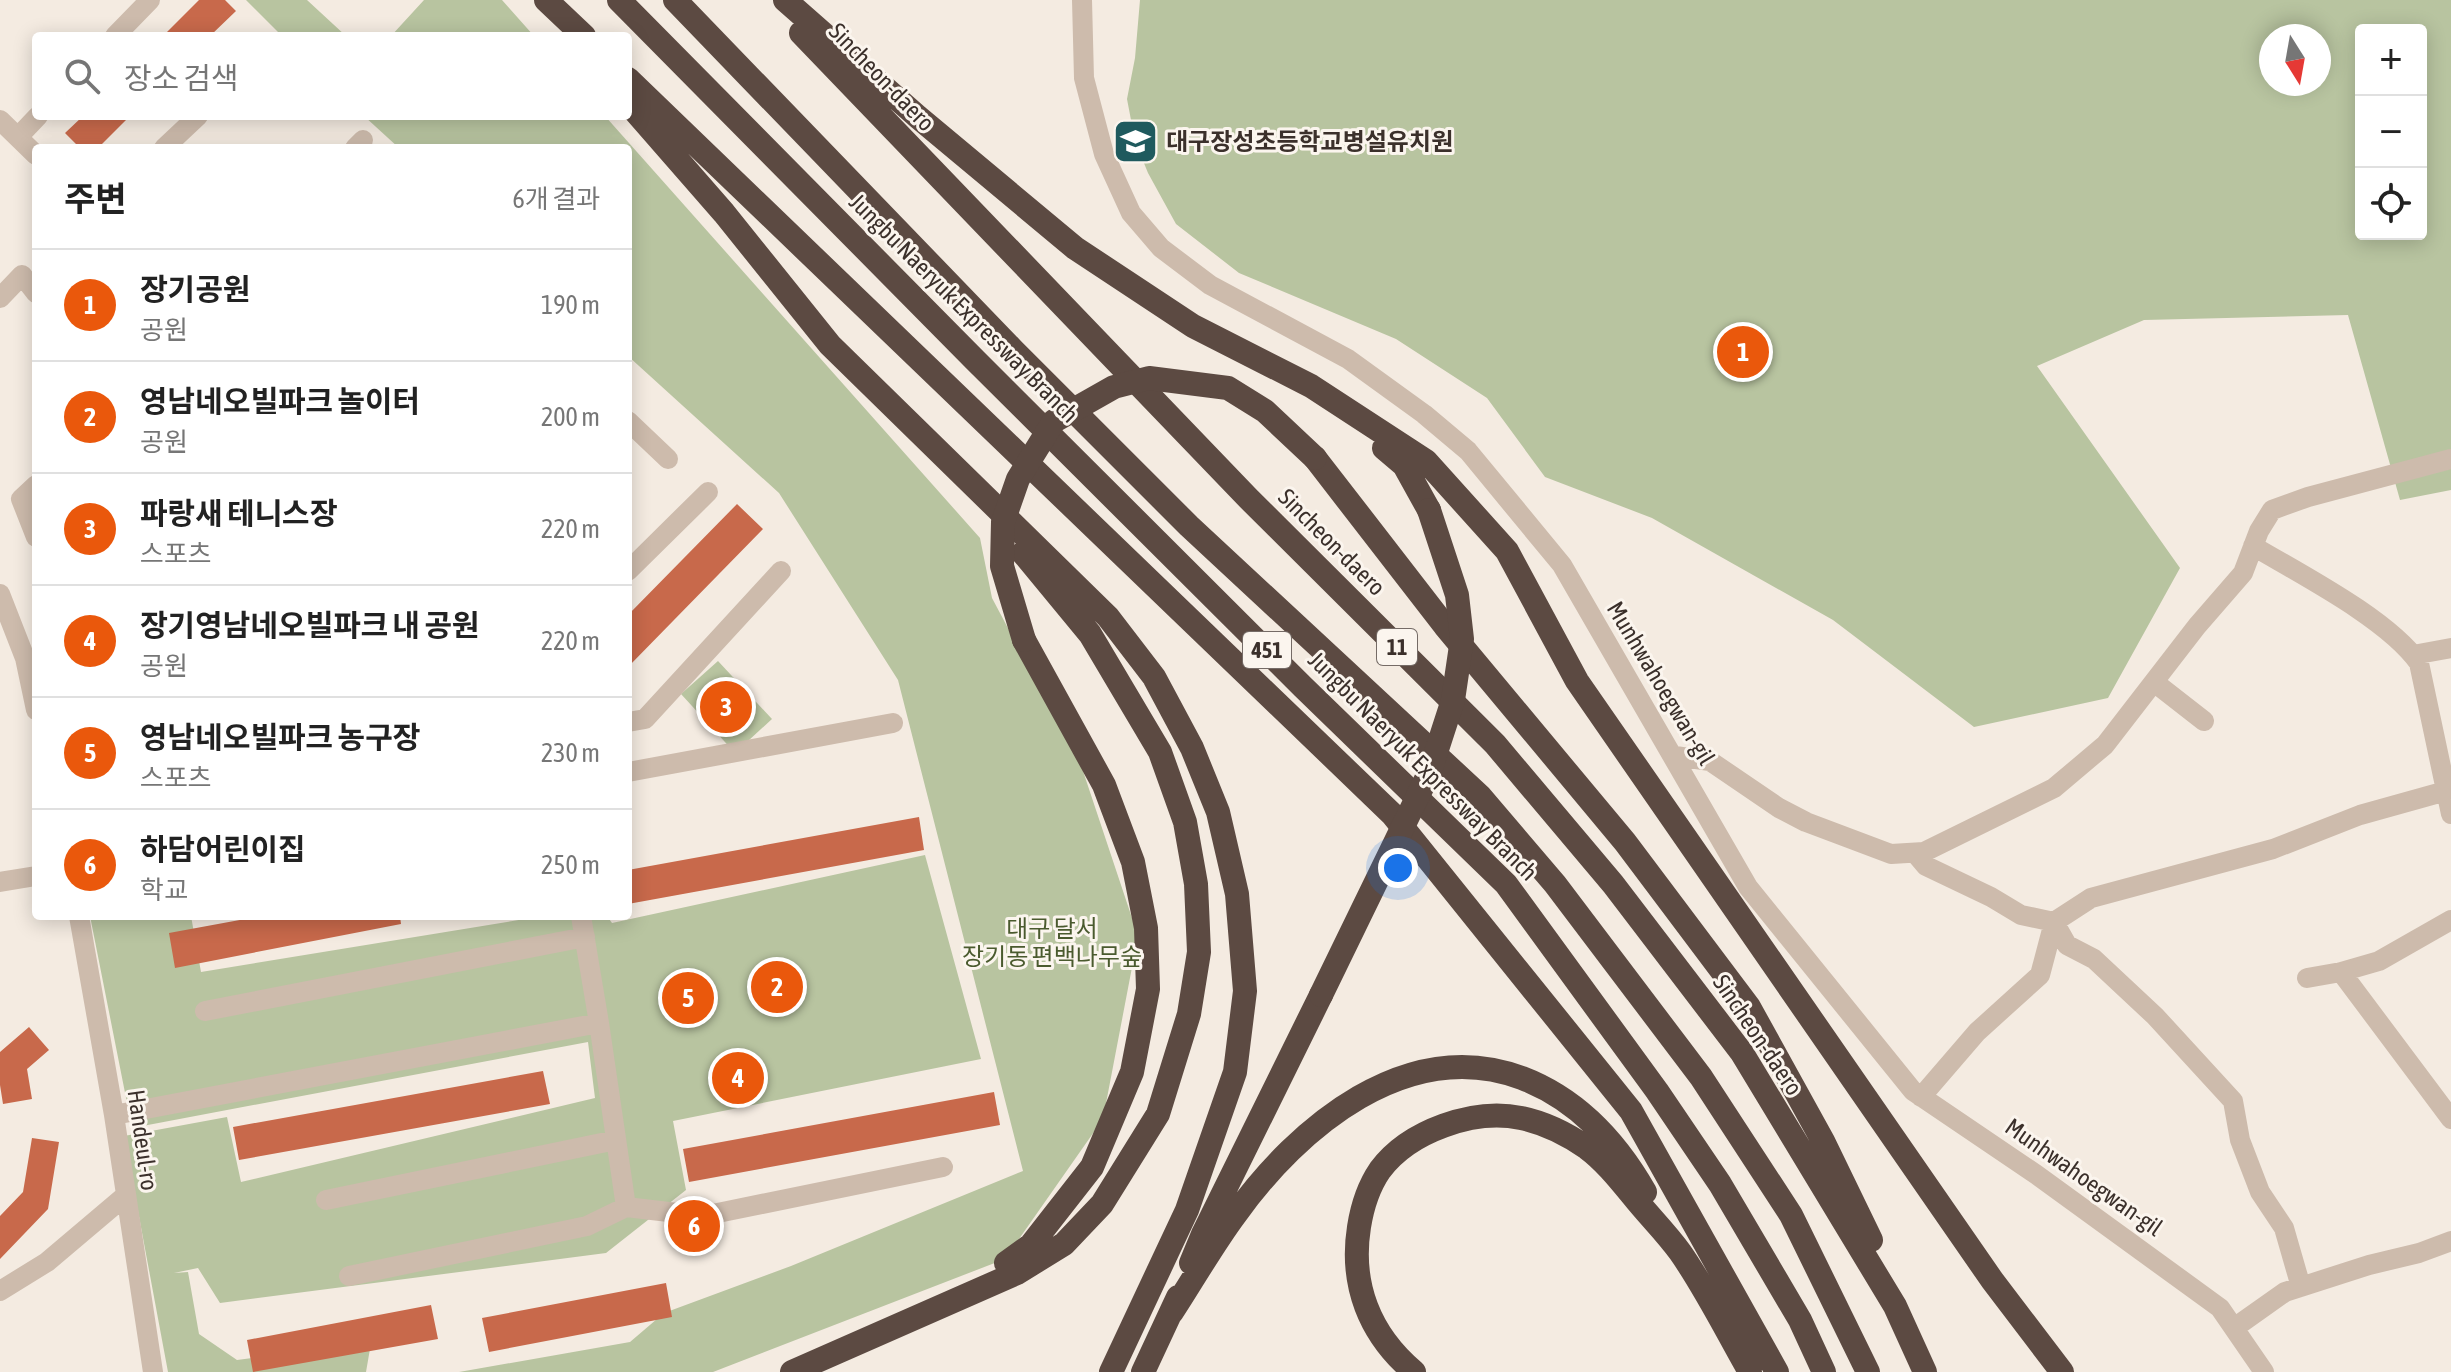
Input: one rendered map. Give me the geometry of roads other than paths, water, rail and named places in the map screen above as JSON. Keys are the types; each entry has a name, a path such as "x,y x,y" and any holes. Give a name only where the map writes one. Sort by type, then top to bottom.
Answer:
{"highway":[{"path":"537,0 565,32"},
{"path":"546,0 580,32"},
{"name":"Jungbu Naeryuk Expressway Branch","path":"619,0 1018,403 1506,884 1657,1091 1720,1184 1800,1320 1824,1372"},
{"name":"Jungbu Naeryuk Expressway Branch","path":"675,0 1013,350 1189,526 1480,796 1555,884 1701,1077 1791,1215 1868,1372"},
{"name":"Sincheon-daero","path":"769,0 1248,498 1495,744 1613,884 1742,1053 1895,1306 1925,1372"},
{"path":"785,0 918,117 1075,248 1193,326 1311,386 1426,461 1507,551 1577,681 1983,1267 2062,1372"},
{"path":"632,83 1392,814 1631,1111 1777,1372"},
{"path":"632,108 724,213 830,345 1108,617 1154,677 1192,748 1218,812 1237,894 1245,991 1235,1072 1187,1210 1111,1372"},
{"path":"956,1299 1031,1245 1092,1167 1132,1072 1148,989 1146,928 1133,862 1104,785 1024,640 1002,566 1003,522 1018,479 1054,421 1114,387 1149,378 1228,388 1265,411 1315,458 1445,626 1625,842 1749,1007 1830,1154 1869,1235 1895,1306"},
{"path":"1143,1372 1172,1312 1203,1234 1430,771 1453,700 1462,639 1457,595 1429,510 1404,465 1311,386"},
{"path":"792,1372 1017,1273 1064,1244 1102,1204 1158,1114 1189,1014 1199,952 1196,884 1185,822 1160,752 1090,634 937,449"},
{"path":"1172,1312 1235,1214 1277,1164 1340,1108 1376,1087 1410,1074 1479,1067 1540,1085 1570,1103 1613,1144 1640,1183 1750,1372"},
{"path":"1414,1372 1374,1326 1364,1304 1355,1254 1362,1212 1378,1172 1411,1142 1433,1130 1484,1117 1517,1117 1542,1123 1590,1151 1622,1183 1680,1252"}],"street":[{"path":"119,32 150,0"},
{"name":"Munhwahoegwan-gil","path":"1082,0 1084,78 1104,154 1131,213 1161,248 1210,285 1348,359 1424,414 1468,451 1562,565 1748,887 1913,1091 2148,1254 2220,1308 2264,1372"},
{"path":"0,120 32,151"},
{"path":"18,137 34,120"},
{"path":"168,144 194,120"},
{"path":"0,298 22,275 32,288"},
{"path":"632,425 668,459"},
{"path":"1675,756 1710,761 1779,808 1806,822 1891,854 1924,852 2054,788 2105,745 2243,573 2272,510 2308,497 2451,459"},
{"path":"32,489 21,499 32,527"},
{"path":"632,567 708,492"},
{"path":"2253,546 2352,606 2408,647 2419,663 2451,814"},
{"path":"632,721 645,719 781,571"},
{"path":"0,594 25,658 32,691"},
{"path":"2413,655 2451,648"},
{"path":"2154,682 2204,721"},
{"path":"632,771 893,723"},
{"path":"1921,1097 1977,1032 2040,975 2054,922 2091,898 2273,849 2360,815 2446,791"},
{"path":"1915,853 1926,866 2021,915 2054,922 2067,945 2094,959 2145,1006 2233,1101 2240,1140 2260,1192 2284,1228 2301,1287"},
{"path":"0,882 32,877"},
{"name":"Handeul-ro","path":"80,920 114,1115 153,1372"},
{"path":"582,920 626,1207"},
{"path":"2307,978 2379,961 2451,920"},
{"path":"205,1011 585,937"},
{"path":"2341,972 2451,1119"},
{"path":"114,1115 599,1023"},
{"path":"326,1200 616,1140"},
{"path":"349,1276 587,1226 626,1207 703,1216 943,1167"},
{"path":"0,1291 47,1262 125,1196"},
{"path":"2234,1328 2285,1292 2451,1241"}],"place":[{"name":"대구장성초등학교병설유치원","path":"1135,141"},
{"name":"장기공원","path":"1743,352"},
{"name":"파랑새 테니스장","path":"726,707"},
{"name":"영남네오빌파크 놀이터","path":"777,987"},
{"name":"영남네오빌파크 농구장","path":"688,998"},
{"name":"장기영남네오빌파크 내 공원","path":"738,1078"},
{"name":"하담어린이집","path":"694,1226"}],"park label":[{"name":"대구 달서 장기동 편백나무숲","path":"1052,942"}]}
